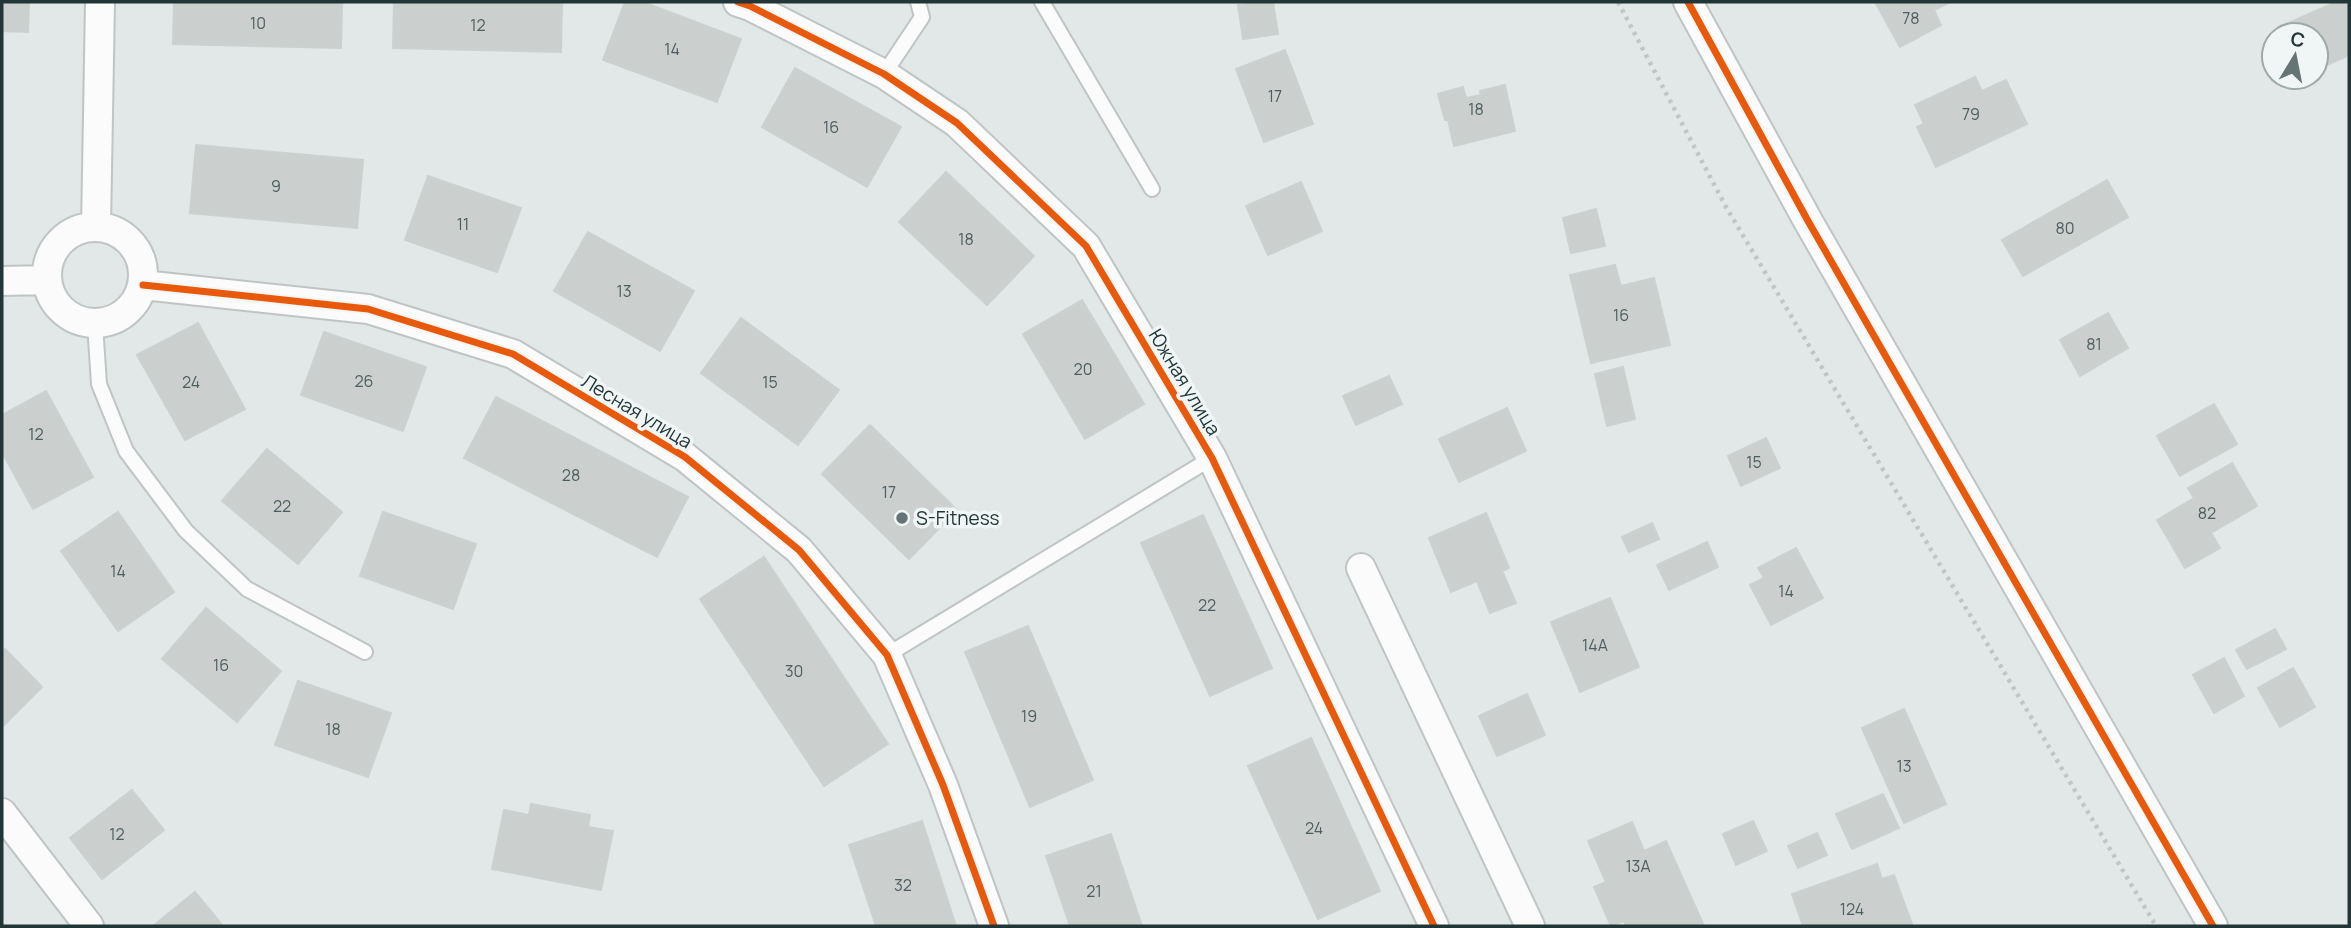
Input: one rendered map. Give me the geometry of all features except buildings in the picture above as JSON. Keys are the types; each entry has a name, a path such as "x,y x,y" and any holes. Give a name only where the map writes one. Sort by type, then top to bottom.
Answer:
{"street":[{"path":"96,227 100,2"},
{"name":"Южная улица","path":"738,2 884,74 957,123 1086,246 1212,458 1434,926"},
{"path":"1688,2 1808,221 2213,926"},
{"path":"96,227 123,235 136,249 143,267 143,285 136,303 129,310 114,320 95,324 76,320 61,309 51,294 47,280 51,257 61,241 77,231 96,227"},
{"path":"2,281 47,280"},
{"name":"Лесная улица","path":"143,285 368,309 513,354 685,457 799,551 887,655 943,785 994,926"},
{"path":"1361,568 1531,926"},
{"path":"2,813 89,926"}],"lane":[{"path":"884,74 922,17 918,2"},
{"path":"1042,2 1152,190"},
{"path":"95,324 99,384 126,451 186,531 247,589 365,652"},
{"path":"887,655 1212,458"}],"path":[{"path":"1618,2 1726,207 2156,926"}],"cycle path":[{"path":"738,2 884,74 957,123 1086,246 1212,458 1434,926"},
{"path":"1688,2 1808,221 2213,926"},
{"path":"143,285 368,309 513,354 685,457 799,550 887,655 943,785 994,926"}],"place":[{"name":"S-Fitness","path":"902,518"}]}
